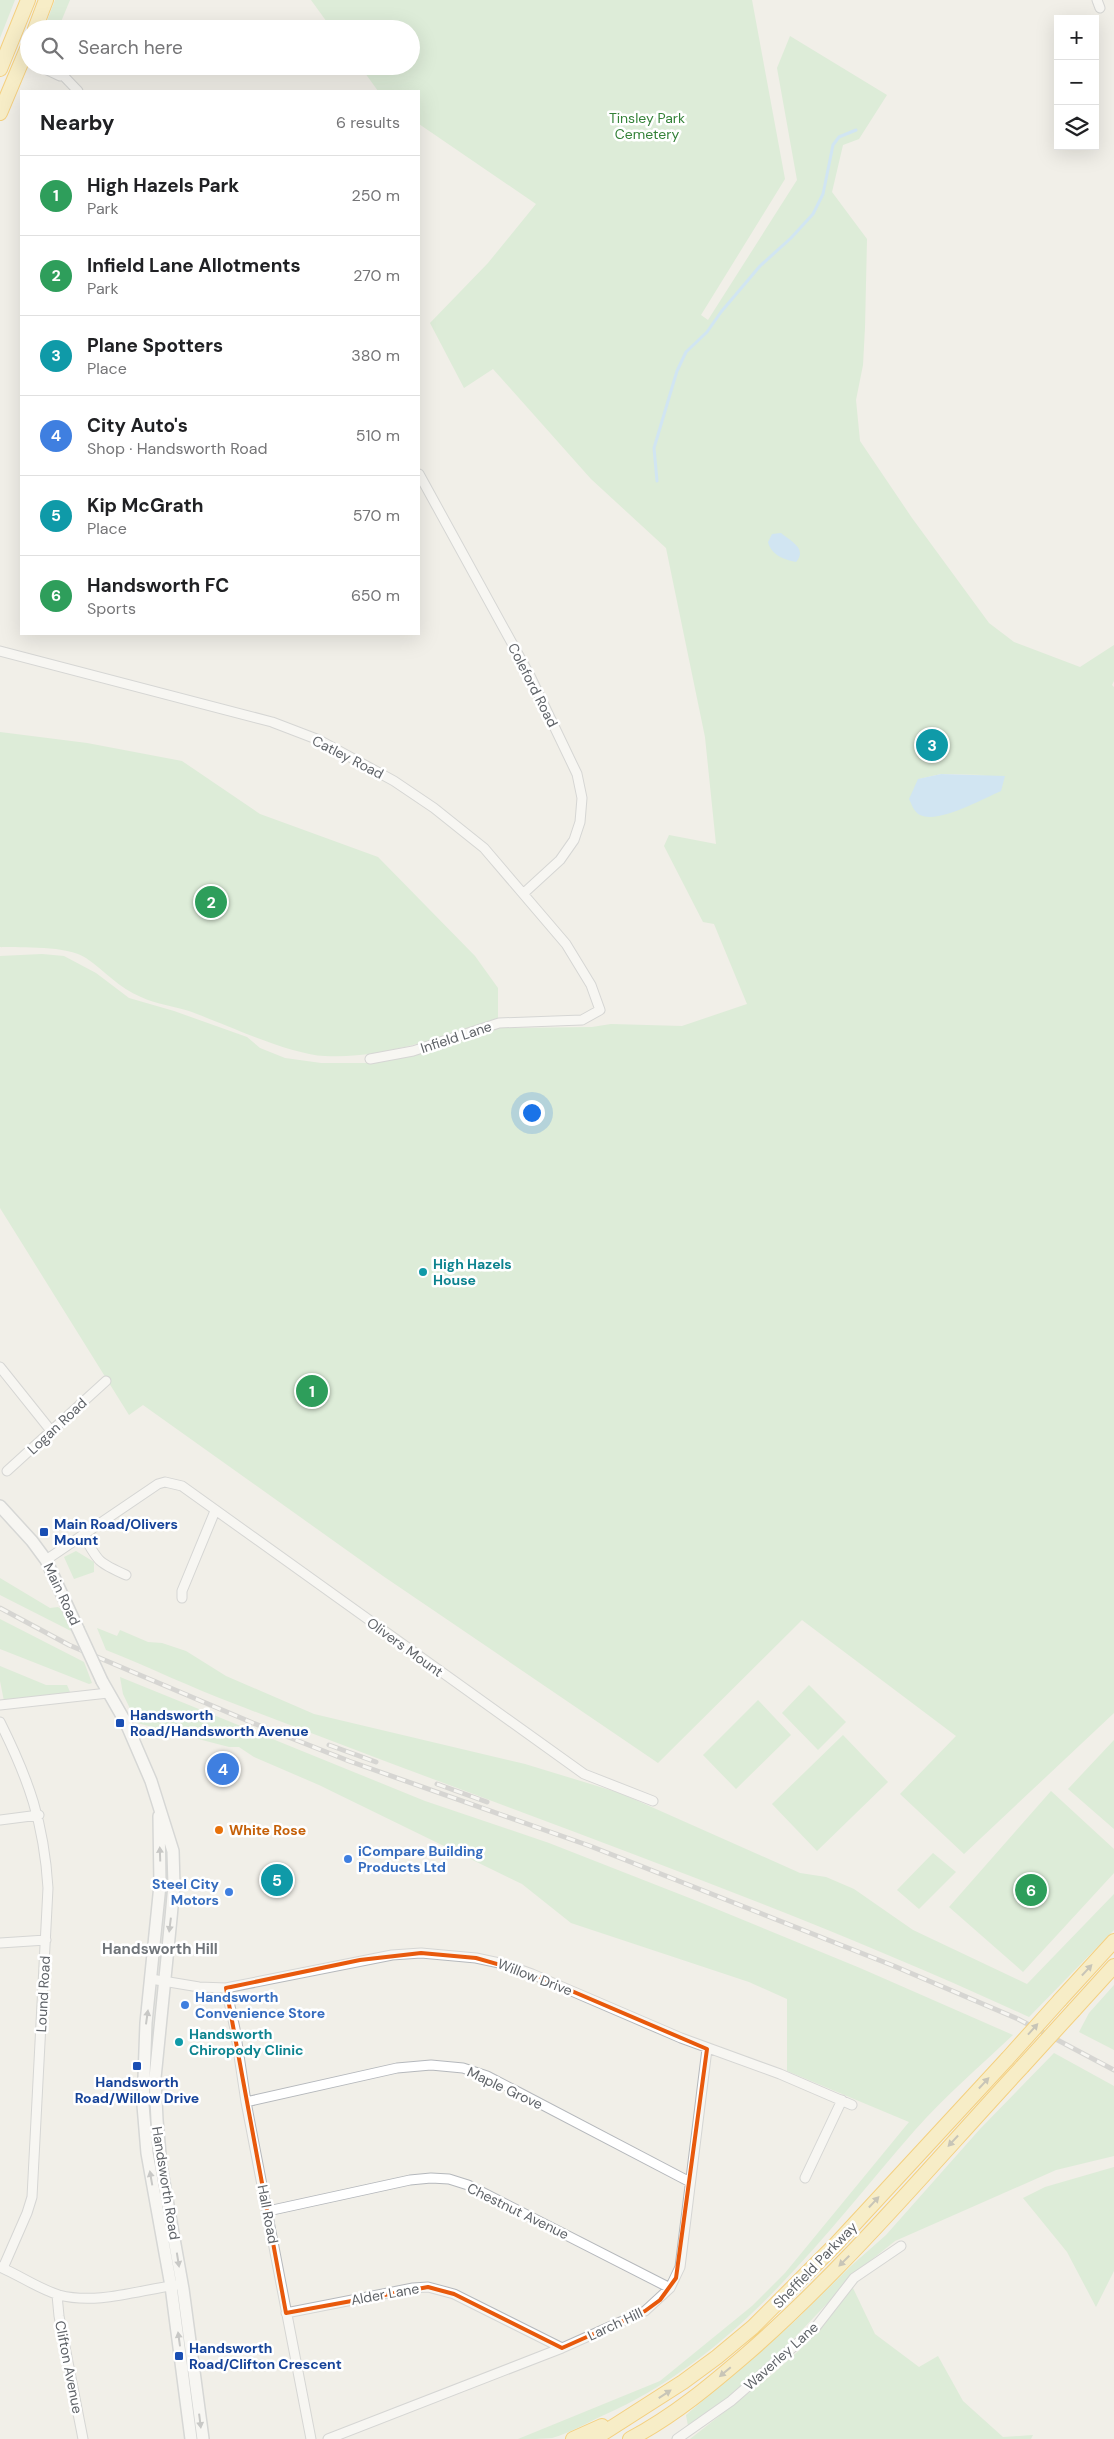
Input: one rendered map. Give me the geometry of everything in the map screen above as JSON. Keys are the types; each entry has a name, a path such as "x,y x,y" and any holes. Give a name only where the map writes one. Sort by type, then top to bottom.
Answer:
{"highway":[{"path":"0,69 28,0"},
{"path":"38,20 46,0"},
{"path":"10,45 20,49"},
{"path":"0,113 20,67"},
{"name":"Sheffield Parkway","path":"594,2439 718,2357 767,2314 836,2244 1114,1941"},
{"name":"Sheffield Parkway","path":"630,2439 658,2425 707,2387 788,2318 860,2246 1114,1966"},
{"path":"573,2439 646,2406"},
{"path":"640,2439 658,2425"}],"main road":[{"name":"Main Road","path":"0,1506 32,1541 46,1560 108,1693"},
{"name":"Handsworth Road","path":"108,1693 135,1742 151,1781 170,1838 173,1862 174,1884 166,1981 157,2041 155,2078 156,2120 176,2285 191,2439"},
{"name":"Handsworth Road","path":"159,1809 160,1885 143,2060 143,2105 147,2153 176,2285 203,2439"}],"street":[{"path":"58,75 77,90"},
{"name":"Coleford Road","path":"420,476 530,676 577,774 582,798 580,822 574,840 560,860 524,893"},
{"name":"Catley Road","path":"0,651 272,722 319,740 394,781 434,808 484,848 566,944 591,985 600,1010"},
{"name":"Infield Lane","path":"370,1059 413,1051 499,1023 582,1020 600,1010"},
{"path":"0,1367 52,1432"},
{"name":"Logan Road","path":"7,1471 106,1381"},
{"name":"Olivers Mount","path":"84,1536 158,1484 165,1482 182,1486 576,1768 593,1779 653,1801"},
{"path":"182,1598 182,1591 215,1511"},
{"path":"46,1560 84,1536 102,1564 126,1575"},
{"path":"0,1705 108,1693"},
{"name":"Lound Road","path":"0,1722 23,1768 39,1815 46,1849 48,1888 32,2197 28,2213 2,2267"},
{"path":"0,1820 39,1815"},
{"path":"0,1943 46,1940"},
{"name":"Willow Drive","path":"151,1978 199,1987 226,1988 392,1955 421,1953 476,1958 504,1964 532,1974 707,2049 758,2065 852,2105"},
{"name":"Hall Road","path":"226,1988 236,2030 246,2102 311,2439"},
{"name":"Larch Hill","path":"328,2439 562,2348 645,2311 670,2288 680,2267 707,2049"},
{"name":"Maple Grove","path":"246,2102 397,2068 431,2065 463,2068 494,2080 690,2182"},
{"path":"804,2178 842,2100"},
{"name":"Chestnut Avenue","path":"268,2211 410,2180 449,2179 487,2194 670,2288"},
{"name":"Waverley Lane","path":"677,2439 731,2401 815,2328 854,2278 901,2246"},
{"path":"2,2267 57,2295 99,2298 176,2285"},
{"name":"Alder Lane","path":"286,2313 413,2288 428,2287 454,2294 562,2348"},
{"name":"Clifton Avenue","path":"57,2295 59,2316 83,2439"}],"highlighted area":[{"path":"421,1953 476,1958 532,1974 707,2049 676,2278 660,2300 645,2311 562,2348 454,2294 428,2287 286,2313 226,1988 360,1960"}],"green space":[{"path":"0,0 15,0 0,38"},
{"path":"55,0 70,0 62,20 47,20"},
{"name":"Tinsley Park Cemetery","path":"311,0 752,0 785,179 701,315 708,320 797,180 777,68 790,36 887,95 859,139 843,145 832,192 867,239 863,365 856,400 860,441 912,518 989,623 1014,642 1080,667 1114,645 1114,681 1112,685 1114,687 1114,1713 964,1854 900,1794 956,1736 802,1620 658,1763 383,1576 143,1405 129,1415 0,1208 0,956 42,954 64,956 96,973 129,998 174,1011 247,1037 260,1048 285,1058 321,1063 375,1063 410,1056 466,1035 500,1028 592,1027 611,1024 682,1026 747,1004 714,924 703,922 664,846 669,835 716,844 705,737 666,548 591,479 493,369 464,388 430,323 488,263 536,204 420,125 420,90 377,90 366,75 420,75 420,20 325,20","holes":["941,774 986,775 919,779"]},
{"path":"0,732 87,743 182,761 260,814 378,857 475,956 498,988 498,1018 434,1039 391,1050 347,1056 310,1054 257,1038 189,1011 141,997 126,989 78,954 56,949 0,947"},
{"path":"76,1551 94,1562 94,1572 74,1579 64,1557"},
{"path":"0,1578 50,1608 58,1607 61,1609 71,1631 0,1595"},
{"path":"0,1619 84,1662 92,1683 89,1684 0,1649"},
{"path":"97,1628 117,1636 120,1630 148,1642 162,1643 186,1651 226,1676 314,1714 525,1764 620,1793 800,1873 826,1877 854,1889 913,1930 1027,1984 1114,1894 1114,1930 1029,2017 833,1932 203,1691 106,1650"},
{"path":"0,1666 46,1685 67,1685 72,1697 4,1701 0,1681"},
{"path":"120,1677 425,1801 549,1843 697,1901 860,1968 1013,2035 926,2117 811,2252 775,2290 737,2327 696,2361 652,2390 571,2431 552,2438 518,2439 660,2381 752,2306 785,2273 909,2122 787,2071 787,1999 749,1982 571,1923 522,1884 319,1785 254,1757 239,1747 229,1747 137,1723 123,1694"},
{"path":"809,1685 846,1722 818,1750 782,1713"},
{"path":"758,1700 791,1735 736,1789 703,1755"},
{"path":"843,1735 888,1782 817,1851 772,1804"},
{"path":"1114,1740 1114,1829 1068,1789"},
{"path":"1051,1791 1114,1849 1114,1873 1023,1972 949,1907"},
{"path":"933,1853 956,1872 919,1909 897,1890"},
{"path":"1114,1985 1114,2050 1079,2032 1089,2013"},
{"path":"1054,2053 1114,2086 1114,2156 1056,2170 895,2241 860,2269 778,2355 731,2395 688,2426 686,2415 795,2321 852,2265 886,2235 980,2129"},
{"path":"1114,2167 1114,2271 1096,2307 1067,2252 1023,2198 1045,2187"},
{"path":"852,2286 875,2334 919,2367 938,2356 963,2401 1003,2437 1033,2435 1031,2439 690,2439 774,2373 806,2344"}],"water":[{"path":"781,533 799,549 800,553 796,562 775,554 770,547 768,542 772,534"},
{"path":"941,774 1005,776 1001,791 972,804 938,816 928,817 918,814 909,799 918,779"}],"waterway":[{"path":"657,481 654,448 677,371 686,352 707,332 721,312 760,266 791,238 813,214 823,194 833,145 839,137 856,130"}],"railway":[{"path":"0,1608 69,1645 253,1723 349,1761 590,1846 894,1966 1018,2019 1114,2070"},
{"path":"329,1745 376,1762"},
{"path":"437,1784 487,1802"}],"place":[{"name":"Plane Spotters","path":"932,745"},
{"name":"Infield Lane Allotments","path":"211,902"},
{"name":"High Hazels House","path":"423,1272"},
{"name":"High Hazels Park","path":"312,1391"},
{"name":"Main Road/Olivers Mount","path":"44,1532"},
{"name":"Handsworth Road/Handsworth Avenue","path":"120,1723"},
{"name":"City Auto's","path":"223,1769"},
{"name":"White Rose","path":"219,1830"},
{"name":"iCompare Building Products Ltd","path":"348,1859"},
{"name":"Kip McGrath","path":"277,1880"},
{"name":"Handsworth FC","path":"1031,1890"},
{"name":"Steel City Motors","path":"229,1892"},
{"name":"Handsworth Convenience Store","path":"185,2005"},
{"name":"Handsworth Chiropody Clinic","path":"179,2042"},
{"name":"Handsworth Road/Willow Drive","path":"137,2066"},
{"name":"Handsworth Road/Clifton Crescent","path":"179,2356"}],"district":[{"name":"Handsworth Hill","path":"160,1949"}]}
